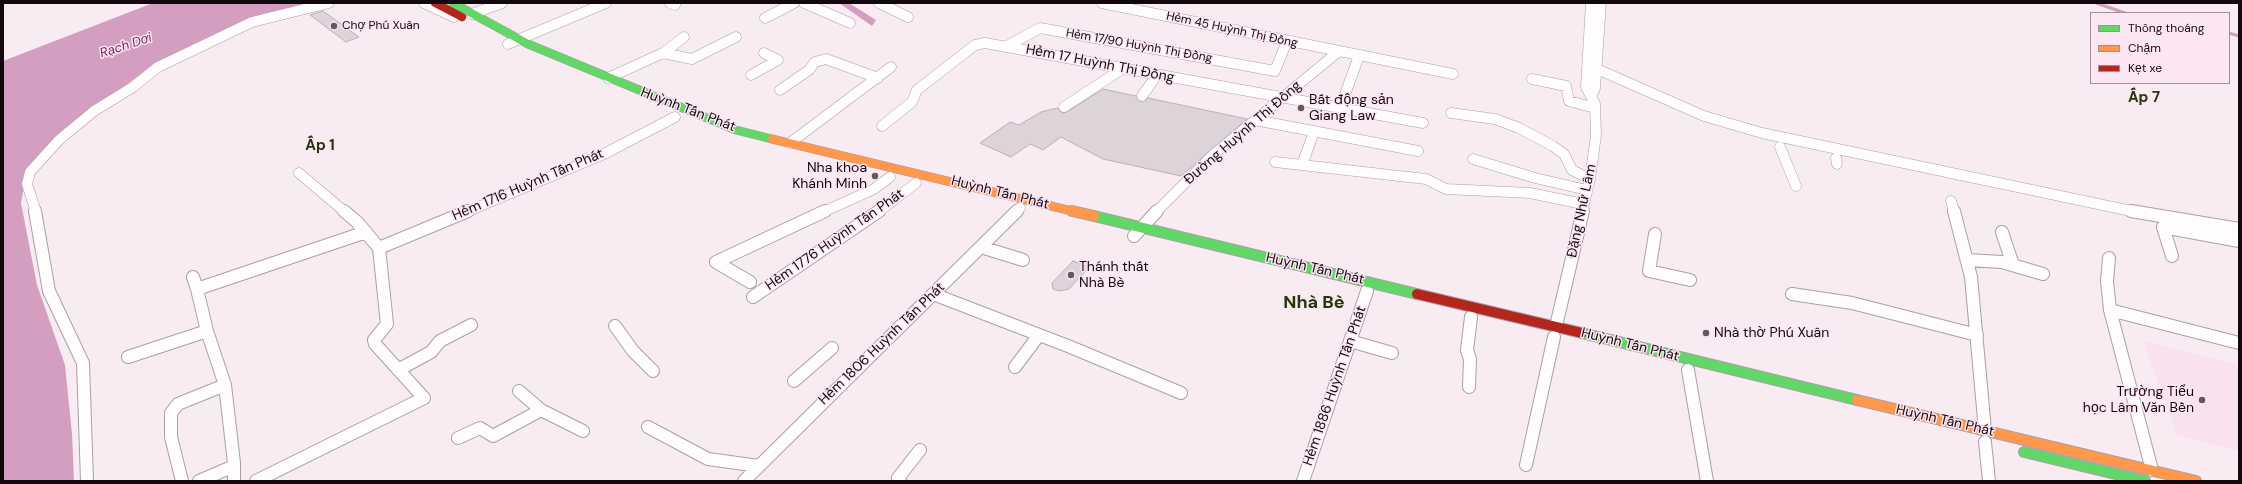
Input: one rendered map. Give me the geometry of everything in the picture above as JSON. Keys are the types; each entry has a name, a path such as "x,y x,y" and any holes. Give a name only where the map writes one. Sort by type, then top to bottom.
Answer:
{"main road":[{"path":"435,3 508,44 572,73"},
{"name":"Huỳnh Tấn Phát","path":"453,3 519,40 736,130 1137,231 1985,439 2152,470 2196,481"},
{"name":"Huỳnh Tấn Phát","path":"662,111 679,118"},
{"path":"679,118 688,111"},
{"name":"Huỳnh Tấn Phát","path":"730,138 1020,208 1137,231 1233,260"},
{"name":"Huỳnh Tấn Phát","path":"1248,263 1441,310"},
{"path":"2016,450 2129,479 2145,481"}],"street":[{"path":"87,481 83,363 80,353 65,327 49,291 36,214 27,184 30,172 40,159 59,140 94,111 134,87 158,67 252,22 329,3"},
{"path":"424,3 456,18 462,17"},
{"path":"472,14 502,3"},
{"path":"508,44 606,3"},
{"path":"775,3 790,5"},
{"path":"804,3 850,24"},
{"path":"879,3 908,17"},
{"name":"Hẻm 45 Huỳnh Thị Đồng","path":"1102,3 1338,52 1453,74"},
{"name":"Đặng Nhữ Lâm","path":"1526,465 1554,334 1590,179 1596,135 1595,108 1592,95 1586,87 1591,3"},
{"name":"Đặng Nhữ Lâm","path":"1592,95 1595,88 1597,69 1601,3"},
{"path":"765,18 790,5"},
{"name":"Hẻm 17/90 Huỳnh Thị Đồng","path":"1007,46 1040,28 1275,71 1287,41"},
{"path":"608,78 663,53 684,37"},
{"path":"663,53 692,59 736,37"},
{"name":"Hẻm 17 Huỳnh Thị Đồng","path":"882,126 912,102 917,90 975,45 985,43 1423,123"},
{"name":"Đường Huỳnh Thị Đồng","path":"1137,231 1198,169 1338,52"},
{"path":"751,75 778,60 764,53"},
{"path":"1340,108 1359,56"},
{"path":"780,90 809,70 815,62 826,59 878,78"},
{"path":"790,143 891,67"},
{"path":"1064,107 1122,69"},
{"path":"1597,69 1704,116 1762,134 2137,212 2239,230"},
{"path":"1142,96 1157,75"},
{"path":"1532,79 1565,85 1569,101 1595,108"},
{"path":"1451,114 1495,118 1535,136 1564,154 1572,170 1590,179"},
{"name":"Hẻm 1716 Huỳnh Tấn Phát","path":"379,248 602,155 679,118"},
{"path":"1255,120 1418,151"},
{"path":"1302,165 1314,132"},
{"path":"1781,150 1796,186"},
{"path":"1473,160 1535,178 1587,190"},
{"path":"1274,162 1426,179 1446,188 1530,193 1584,204"},
{"path":"256,481 424,398 375,344 374,340 387,324 379,248 366,232 299,173"},
{"path":"750,282 716,262 779,231 874,189 890,177"},
{"name":"Hẻm 1776 Huỳnh Tấn Phát","path":"753,297 863,223 916,183"},
{"path":"1951,201 1971,277 1989,481"},
{"name":"Hẻm 1806 Huỳnh Tấn Phát","path":"744,481 1020,208"},
{"path":"2172,256 2163,227 2239,241"},
{"path":"197,289 366,232"},
{"path":"2002,232 2013,265"},
{"path":"1655,234 1649,271 1690,280"},
{"path":"981,247 1023,260"},
{"path":"2109,258 2107,281 2110,310 2152,470"},
{"path":"1967,260 2013,265 2043,274"},
{"path":"193,277 207,331 225,385 234,466 234,481"},
{"name":"Hẻm 1886 Huỳnh Tấn Phát","path":"1303,481 1367,291"},
{"path":"933,294 1040,335 1181,393"},
{"path":"1792,294 1852,303 1977,335"},
{"path":"2110,310 2239,343"},
{"path":"1469,387 1470,359 1467,350 1471,317"},
{"path":"398,370 431,352 447,337 471,326"},
{"path":"615,326 633,351 654,371"},
{"path":"128,357 207,331"},
{"path":"1015,367 1040,335"},
{"path":"1350,341 1392,353"},
{"path":"794,381 832,348"},
{"path":"1688,370 1707,481"},
{"path":"182,481 171,437 171,412 178,404 225,385"},
{"path":"519,391 541,410 583,431"},
{"path":"458,438 480,428 493,436 541,410"},
{"path":"648,428 708,459 720,462 759,466"},
{"path":"900,481 898,478 899,476 920,450"},
{"path":"199,481 234,466"}],"shaded area":[{"name":"Trường Tiểu học Lâm Văn Bền","path":"2143,341 2239,365 2239,451 2177,435"}],"water":[{"name":"Rạch Dơi","path":"153,3 318,3 293,9 178,54 137,77 65,128 46,148 26,175 21,203 37,285 65,365 72,434 74,481 3,481 3,61"},
{"path":"839,3 849,3 876,20 872,26"}],"building":[{"name":"Chợ Phú Xuân","path":"323,11 359,37 346,42 310,15"},
{"path":"1103,89 1136,96 1141,102 1148,98 1247,119 1181,176 1103,159 1061,137 1043,150 1030,144 1011,157 980,143 1010,122 1019,125 1041,112 1058,108 1062,113 1067,112"},
{"name":"Thánh thất Nhà Bè","path":"1073,261 1089,267 1069,289 1059,291 1053,289 1052,283"}],"waterway":[{"path":"2096,3 2122,12"},
{"path":"2230,33 2239,36"}],"traffic: fast":[{"path":"453,3 528,44 736,130 772,139"},
{"path":"1094,216 1417,294"},
{"path":"1582,333 1857,400"},
{"path":"2024,452 2145,481"}],"traffic: slow":[{"path":"772,139 1094,216"},
{"path":"1857,400 2196,481"}],"traffic: jam":[{"path":"435,3 462,17"},
{"path":"1417,294 1582,333"}],"place":[{"name":"Chợ Phú Xuân","path":"334,26"},
{"name":"Bất động sản Giang Law","path":"1301,108"},
{"name":"Nha khoa Khánh Minh","path":"875,176"},
{"name":"Thánh thất Nhà Bè","path":"1071,275"},
{"name":"Nhà thờ Phú Xuân","path":"1706,333"},
{"name":"Trường Tiểu học Lâm Văn Bền","path":"2202,400"}],"district":[{"name":"Ấp 7","path":"2144,98"},
{"name":"Ấp 1","path":"320,146"},
{"name":"Nhà Bè","path":"1314,303"}]}
